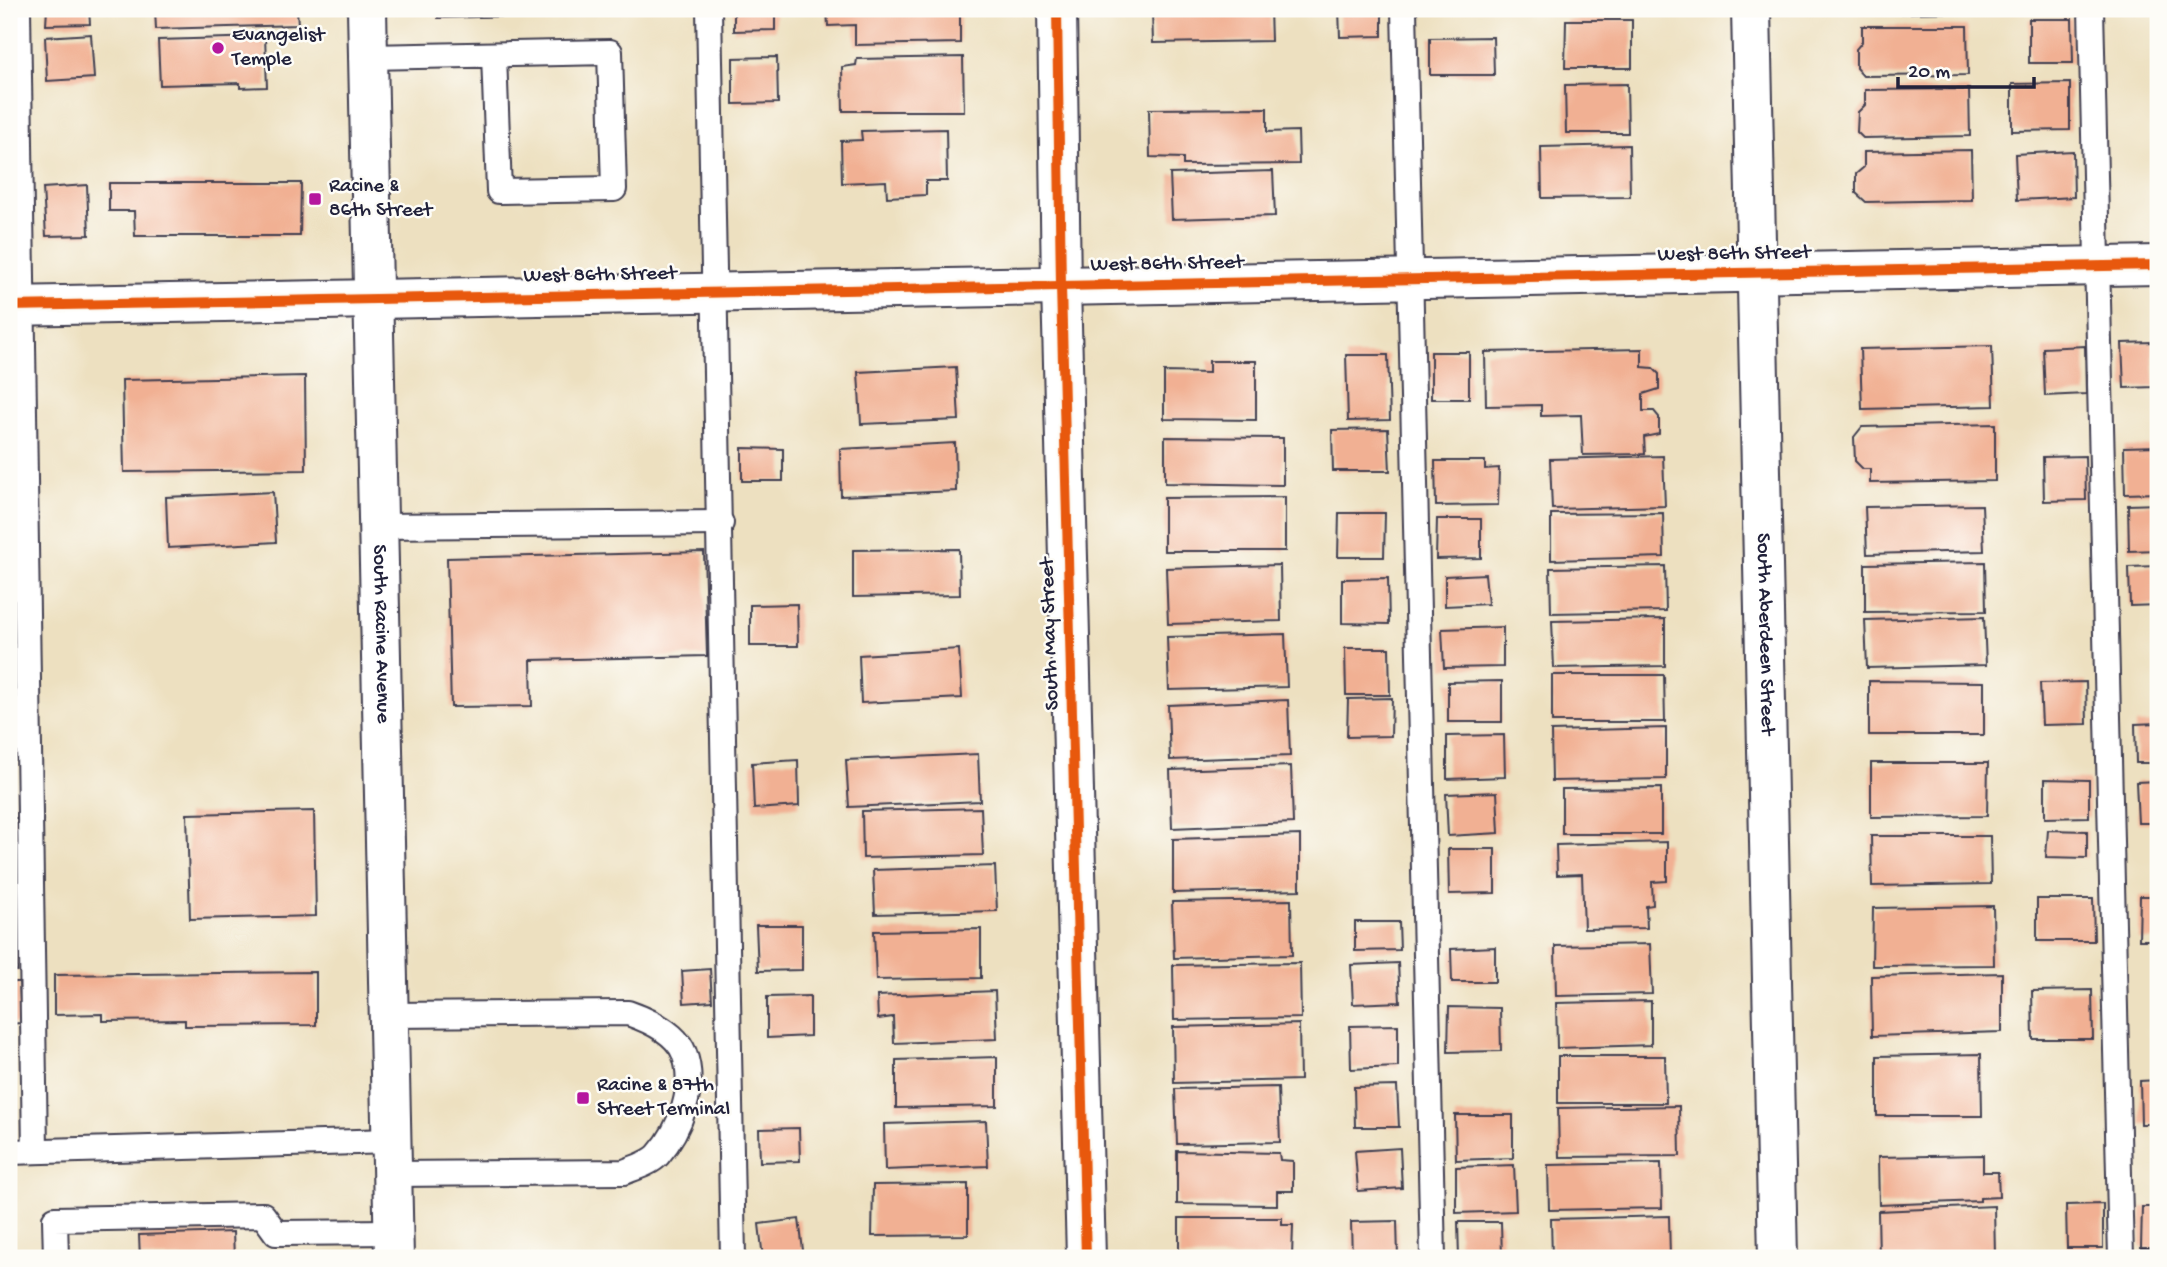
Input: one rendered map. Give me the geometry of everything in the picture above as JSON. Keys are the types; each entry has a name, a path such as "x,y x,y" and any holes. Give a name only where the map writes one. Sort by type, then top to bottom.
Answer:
{"street":[{"name":"South Racine Avenue","path":"367,9 393,1245"},
{"name":"South May Street","path":"1057,9 1061,286 1086,1258"},
{"name":"South Aberdeen Street","path":"1751,9 1778,1258"},
{"name":"West 86th Street","path":"16,306 2158,265"}],"lane":[{"path":"18,9 16,306 36,1151"},
{"path":"709,9 721,523 733,1258"},
{"path":"1404,9 1433,1258"},
{"path":"2091,9 2095,266 2121,1258"},
{"path":"368,57 610,52 614,189 499,191 494,55"},
{"path":"378,526 721,523"},
{"path":"9,1152 392,1157 624,1172 656,1157 678,1125 687,1099 684,1052 663,1029 628,1013 388,1015"},
{"path":"56,1258 55,1219 262,1215 276,1233 393,1245"}],"building":[{"path":"47,9 89,9 90,24 46,25"},
{"path":"155,9 297,9 298,25 156,29"},
{"path":"438,9 519,9 519,16 438,18"},
{"path":"734,9 775,9 775,30 734,31"},
{"path":"827,9 960,9 960,43 855,45 855,25 828,26"},
{"path":"1152,9 1270,9 1271,41 1153,43"},
{"path":"1339,9 1382,9 1382,36 1340,37"},
{"path":"1857,9 1966,9 1966,12 1861,14"},
{"path":"2029,19 2072,19 2073,63 2029,63"},
{"path":"1566,20 1632,20 1632,68 1565,68"},
{"path":"1862,26 1967,26 1968,75 1863,76 1856,68 1856,49 1862,42"},
{"path":"91,34 94,78 47,81 45,37"},
{"path":"265,37 267,87 240,88 240,83 160,85 158,40"},
{"path":"1493,37 1494,75 1430,75 1430,38"},
{"path":"777,57 778,103 733,104 733,58"},
{"path":"963,57 964,111 843,111 842,67 856,65 857,59"},
{"path":"2070,83 2070,130 2012,131 2012,84"},
{"path":"1627,84 1628,133 1566,133 1565,85"},
{"path":"1969,89 1970,136 1863,138 1857,132 1858,112 1865,105 1865,90"},
{"path":"1267,108 1267,132 1298,131 1299,164 1183,165 1183,158 1150,157 1149,109"},
{"path":"946,129 947,181 926,181 926,195 887,197 886,181 842,183 841,141 862,140 861,131"},
{"path":"1629,145 1630,197 1542,198 1541,147"},
{"path":"1971,150 1972,200 1866,202 1856,193 1856,174 1864,167 1864,152"},
{"path":"2073,151 2074,197 2017,200 2015,154"},
{"path":"1273,171 1275,216 1172,219 1170,174"},
{"path":"109,183 301,183 300,236 135,236 134,211 109,211"},
{"path":"87,185 89,235 46,236 43,188"},
{"path":"2152,342 2155,387 2124,388 2122,343"},
{"path":"1992,346 1994,406 1862,409 1860,349"},
{"path":"2085,346 2086,394 2045,396 2043,348"},
{"path":"1642,349 1642,367 1653,368 1659,374 1659,389 1643,394 1643,411 1654,411 1659,417 1659,434 1644,437 1645,454 1583,455 1581,415 1541,416 1541,405 1486,406 1485,352"},
{"path":"1431,352 1469,352 1469,399 1431,399"},
{"path":"1346,355 1388,355 1390,420 1348,421"},
{"path":"1209,361 1256,361 1256,420 1164,419 1164,372 1209,373"},
{"path":"956,367 959,420 861,424 858,372"},
{"path":"305,376 306,470 124,472 122,380"},
{"path":"1995,424 1995,481 1870,483 1870,469 1863,469 1855,461 1854,437 1862,427"},
{"path":"1388,429 1390,471 1333,471 1332,430"},
{"path":"1165,437 1283,438 1283,485 1165,483"},
{"path":"955,443 956,491 841,496 840,449"},
{"path":"2158,446 2158,493 2125,494 2124,447"},
{"path":"742,448 783,449 783,481 742,481"},
{"path":"1663,456 1665,506 1552,509 1550,459"},
{"path":"2085,456 2086,500 2044,501 2043,457"},
{"path":"1435,461 1485,461 1485,469 1499,468 1498,505 1436,506"},
{"path":"9,486 13,486 16,529 9,529"},
{"path":"273,492 276,542 168,548 166,497"},
{"path":"1285,497 1285,551 1164,551 1164,498"},
{"path":"2158,504 2158,550 2129,551 2128,505"},
{"path":"1982,505 1984,551 1867,554 1865,507"},
{"path":"1339,513 1385,513 1384,557 1338,557"},
{"path":"1663,513 1664,557 1551,560 1551,514"},
{"path":"1437,519 1481,519 1481,558 1436,559"},
{"path":"959,549 960,595 853,597 853,550"},
{"path":"704,552 707,656 531,660 532,706 451,707 447,558"},
{"path":"1985,562 1986,611 1865,612 1865,564"},
{"path":"1280,565 1281,621 1168,624 1166,568"},
{"path":"1665,566 1666,611 1551,613 1550,568"},
{"path":"2158,566 2158,605 2130,606 2129,567"},
{"path":"1485,574 1488,604 1445,606 1445,576"},
{"path":"1388,578 1389,624 1342,623 1342,579"},
{"path":"9,599 14,599 14,639 9,639"},
{"path":"797,604 798,646 750,646 750,605"},
{"path":"1984,617 1986,665 1867,668 1865,620"},
{"path":"1665,619 1665,666 1554,668 1552,621"},
{"path":"1503,627 1503,667 1444,668 1442,629"},
{"path":"1285,634 1287,687 1169,690 1167,637"},
{"path":"1345,648 1389,648 1390,695 1346,695"},
{"path":"959,649 962,698 861,703 859,655"},
{"path":"10,670 14,700 9,700"},
{"path":"1552,675 1664,675 1665,722 1552,722"},
{"path":"1502,681 1502,722 1448,722 1448,682"},
{"path":"1869,681 1984,682 1984,735 1869,735"},
{"path":"2086,682 2087,724 2042,725 2040,683"},
{"path":"1392,698 1391,736 1347,737 1348,699"},
{"path":"1288,700 1290,756 1170,760 1168,705"},
{"path":"9,710 17,710 15,743 9,743"},
{"path":"2158,723 2158,763 2136,763 2135,724"},
{"path":"1666,728 1666,779 1552,781 1551,731"},
{"path":"1504,735 1505,777 1447,779 1447,736"},
{"path":"978,754 980,801 849,807 846,760"},
{"path":"798,760 799,806 754,809 752,763"},
{"path":"1871,763 1988,763 1987,816 1871,817"},
{"path":"1291,766 1293,823 1172,828 1170,770"},
{"path":"2045,779 2089,780 2089,817 2045,818"},
{"path":"2158,781 2158,823 2138,823 2136,782"},
{"path":"1661,788 1661,834 1562,834 1562,789"},
{"path":"1497,792 1499,833 1448,836 1446,794"},
{"path":"981,808 983,855 863,858 862,811"},
{"path":"314,811 316,916 190,919 187,814"},
{"path":"9,818 18,818 19,884 9,884"},
{"path":"2048,830 2087,831 2087,858 2046,857"},
{"path":"1300,835 1300,890 1173,893 1173,839"},
{"path":"1871,836 1990,836 1991,884 1872,886"},
{"path":"1667,842 1667,881 1652,882 1653,905 1646,906 1647,928 1584,929 1582,874 1557,875 1556,845"},
{"path":"1448,849 1495,849 1495,893 1449,894"},
{"path":"995,866 997,911 875,914 873,870"},
{"path":"2140,896 2158,896 2158,940 2139,940"},
{"path":"2037,899 2093,899 2094,941 2037,941"},
{"path":"1291,900 1292,955 1174,958 1172,902"},
{"path":"1993,906 1994,965 1872,966 1873,908"},
{"path":"9,915 16,915 17,971 9,971"},
{"path":"1355,922 1399,922 1400,950 1355,951"},
{"path":"756,925 802,925 802,970 758,971"},
{"path":"981,929 981,978 876,980 874,931"},
{"path":"1650,944 1652,994 1556,996 1555,946"},
{"path":"1495,947 1495,982 1452,982 1451,949"},
{"path":"1300,963 1301,1018 1174,1020 1173,965"},
{"path":"1398,963 1400,1002 1353,1004 1351,965"},
{"path":"710,969 712,1001 684,1003 682,971"},
{"path":"316,972 316,1025 185,1026 185,1020 103,1021 103,1014 54,1015 54,975"},
{"path":"2002,973 2002,1032 1872,1036 1871,976"},
{"path":"9,982 19,982 21,1023 9,1024"},
{"path":"2092,990 2093,1039 2033,1039 2032,991"},
{"path":"995,991 997,1039 894,1043 893,1017 878,1019 877,996"},
{"path":"810,996 810,1036 767,1038 767,997"},
{"path":"1651,1001 1651,1045 1557,1048 1556,1003"},
{"path":"1449,1007 1500,1008 1501,1051 1448,1052"},
{"path":"1299,1024 1300,1080 1174,1083 1173,1027"},
{"path":"1398,1025 1398,1067 1351,1069 1350,1026"},
{"path":"1981,1054 1982,1116 1877,1116 1877,1056"},
{"path":"1558,1056 1665,1056 1666,1103 1558,1103"},
{"path":"997,1057 997,1106 896,1108 896,1060"},
{"path":"2158,1080 2158,1124 2141,1124 2140,1081"},
{"path":"1397,1086 1399,1127 1355,1127 1354,1087"},
{"path":"1278,1087 1280,1142 1177,1144 1175,1089"},
{"path":"1679,1106 1680,1156 1559,1157 1558,1108"},
{"path":"1455,1115 1513,1115 1513,1158 1456,1160"},
{"path":"986,1121 988,1166 885,1170 884,1124"},
{"path":"799,1128 800,1161 760,1162 759,1129"},
{"path":"1400,1148 1402,1188 1358,1191 1355,1151"},
{"path":"1177,1151 1279,1153 1280,1160 1293,1161 1293,1191 1277,1191 1277,1205 1177,1204"},
{"path":"1983,1155 1983,1172 1998,1172 1999,1197 1980,1198 1980,1201 1879,1205 1878,1157"},
{"path":"1661,1163 1662,1208 1549,1210 1548,1165"},
{"path":"1514,1165 1516,1211 1456,1213 1456,1167"},
{"path":"968,1184 968,1235 872,1236 873,1185"},
{"path":"2103,1204 2103,1248 2067,1248 2066,1205"},
{"path":"1994,1206 1995,1256 1879,1258 1878,1211"},
{"path":"2142,1207 2158,1207 2158,1248 2141,1248"},
{"path":"1669,1216 1670,1258 1552,1258 1551,1219"},
{"path":"1179,1218 1282,1218 1282,1225 1293,1225 1292,1257 1179,1258"},
{"path":"799,1219 804,1258 763,1258 759,1224"},
{"path":"1397,1221 1398,1258 1352,1258 1351,1222"},
{"path":"1458,1222 1501,1222 1502,1258 1459,1258"},
{"path":"233,1232 234,1258 140,1258 139,1235"}],"cycle path":[{"path":"1057,9 1061,286 1086,1258"},
{"path":"9,306 2158,265"}],"place":[{"name":"Evangelist Temple","path":"218,48"},
{"name":"Racine & 86th Street","path":"315,199"},
{"name":"Racine & 87th Street Terminal","path":"583,1098"}]}
